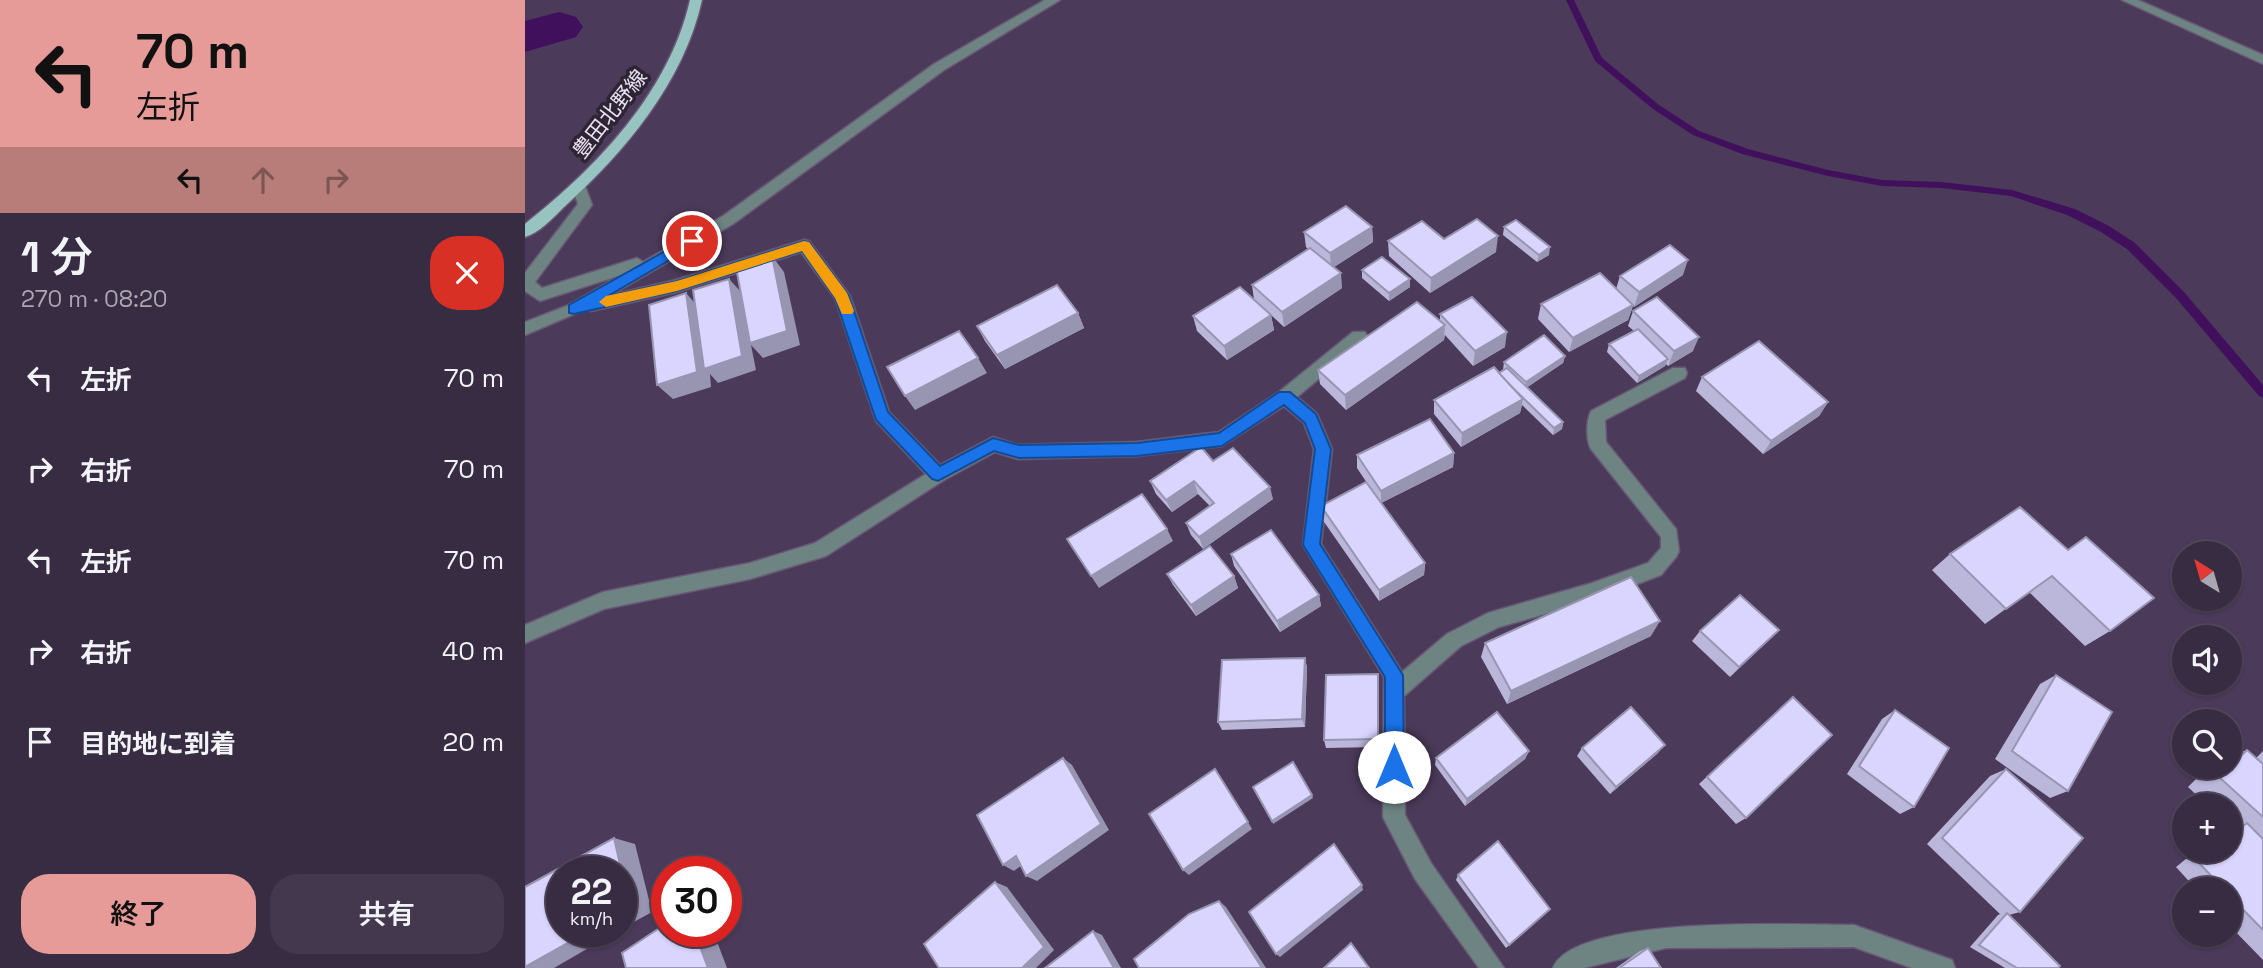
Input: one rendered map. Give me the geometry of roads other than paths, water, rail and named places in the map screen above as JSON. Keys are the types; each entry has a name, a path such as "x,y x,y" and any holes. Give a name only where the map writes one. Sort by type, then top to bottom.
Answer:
{"main road":[{"name":"豊田北野線","path":"525,232 579,186 617,143 661,86 688,34 696,0"}],"street":[{"path":"525,329 574,309 728,220 939,67 1054,0"},
{"path":"2128,0 2263,60"},
{"path":"579,186 585,205 526,282 540,295 674,252"},
{"path":"574,309 677,286 804,246 842,296 882,415 938,475"},
{"path":"525,634 603,601 750,571 820,550 938,475 993,444 1019,452 1137,449 1222,439 1285,397 1359,336"},
{"path":"1394,692 1454,640 1495,619 1592,592 1654,569 1670,551 1670,535 1597,444 1597,416 1679,373"},
{"path":"1285,397 1311,419 1323,449 1312,545 1394,675 1394,817 1423,871 1493,968"},
{"path":"1564,968 1583,955 1666,937 1738,936 1854,936 1944,968"}],"waterway":[{"path":"1570,0 1598,59 1656,107 1696,133 1745,152 1828,173 1882,183 1941,185 2012,193 2071,212 2105,229 2131,246 2180,295 2263,393"},
{"path":"525,37 559,27"}]}
